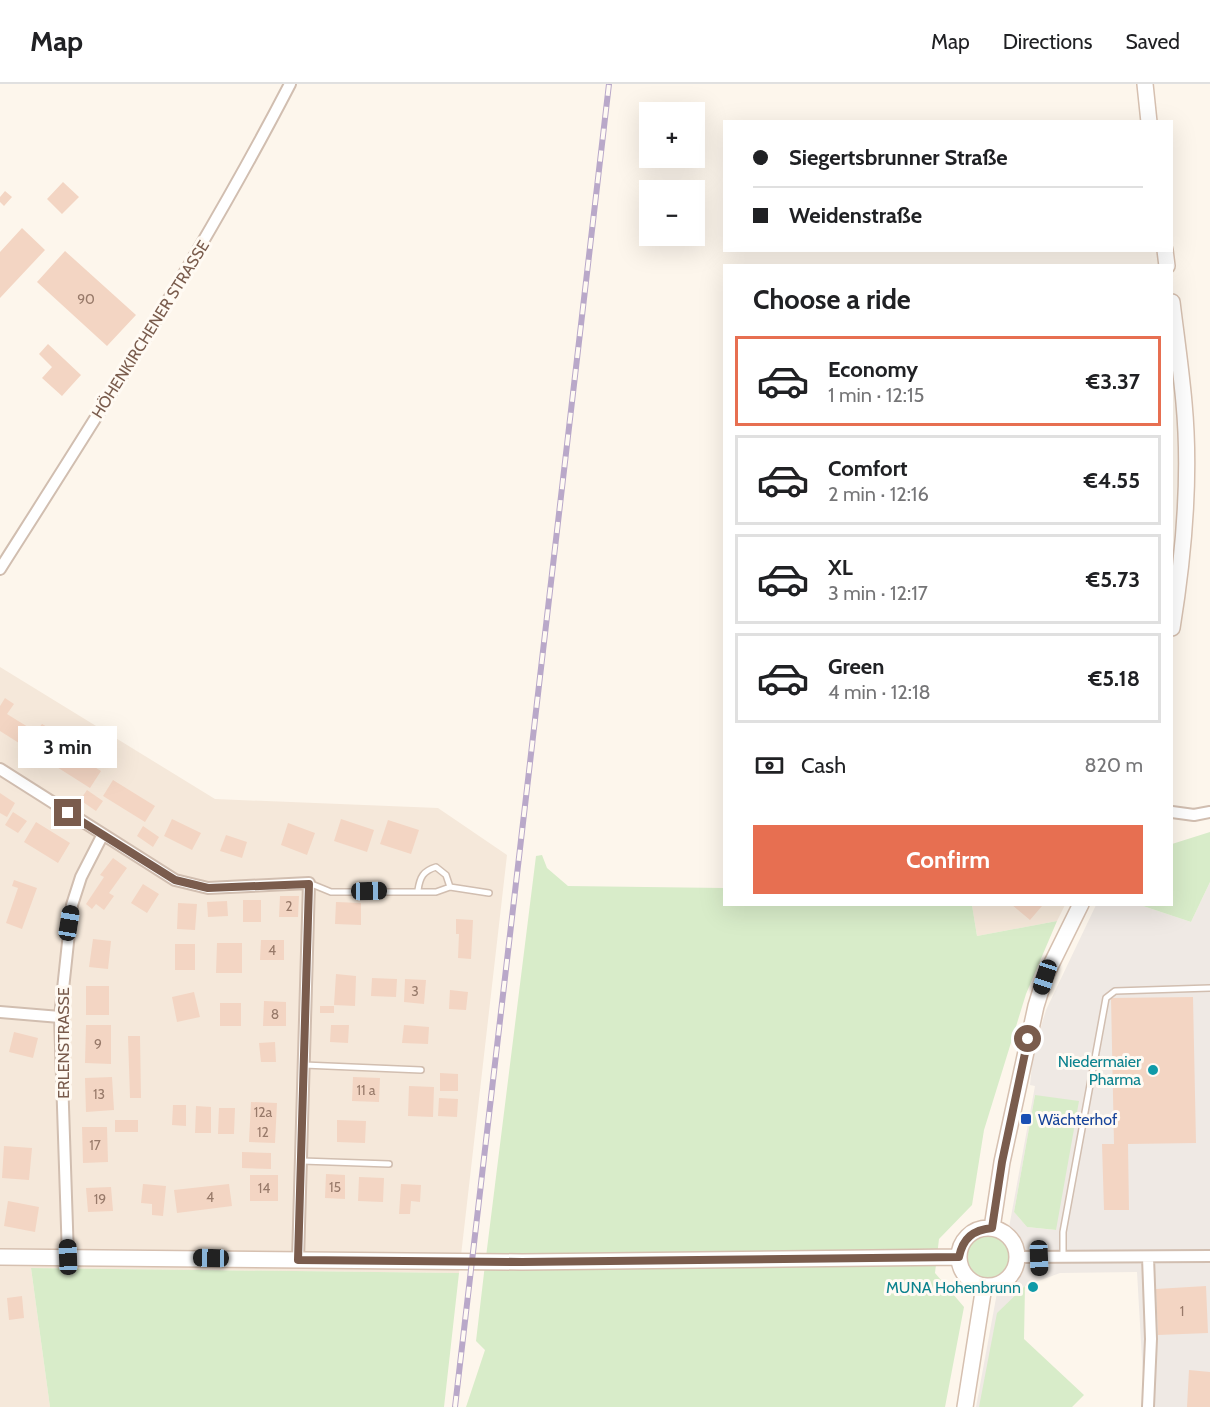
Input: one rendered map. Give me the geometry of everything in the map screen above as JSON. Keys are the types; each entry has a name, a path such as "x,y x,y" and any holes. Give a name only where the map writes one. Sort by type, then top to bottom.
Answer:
{"street":[{"name":"HÖHENKIRCHENER STRASSE","path":"0,569 181,282 252,158 290,84"},
{"path":"1145,84 1149,120"},
{"path":"1173,310 1184,403 1187,483 1183,554 1173,621"},
{"path":"0,769 102,836 175,880 208,888 309,884 298,1260"},
{"path":"1173,812 1194,815 1210,812"},
{"name":"ERLENSTRASSE","path":"68,1257 60,1017 72,905 81,877 102,836"},
{"path":"992,1228 1002,1162 1036,1006 1045,977 1080,906"},
{"path":"0,1012 60,1017"},
{"path":"992,1228 1010,1238 1017,1257 1011,1275 1004,1282 984,1286 976,1283 964,1272 959,1257 961,1247 973,1232 992,1228"},
{"path":"1017,1257 1210,1256"},
{"path":"0,1257 522,1262 959,1257"},
{"path":"1148,1257 1150,1339 1148,1407"},
{"path":"965,1407 984,1286"}],"lane":[{"path":"418,890 420,877 426,870 436,867 447,875 450,887"},
{"path":"309,884 332,892 418,890 436,892 450,887 489,893"},
{"path":"1062,1258 1063,1232 1106,998 1115,991 1210,988"},
{"path":"304,1065 421,1070"},
{"path":"302,1161 389,1164"},
{"path":"1039,1258 1040,1272"}],"shaded area":[{"path":"0,667 215,799 438,808 507,855 459,1273 31,1268 50,1407 0,1407"},
{"path":"1210,882 1210,1407 1142,1407 1143,1377 1137,1272 1060,1273 1025,1286 979,1407 976,1407 1035,1086 1030,1085 1033,1053 1046,1010 1096,906 1143,906 1191,922","holes":["1035,1095 1056,1230 1027,1227 1014,1212"]},
{"path":"972,906 1064,906 1057,921 977,936"}],"green space":[{"path":"1210,832 1210,882 1191,922 1143,906 1173,906 1173,844"},
{"path":"542,855 547,868 568,886 723,888 723,906 972,906 977,936 1057,921 1026,994 984,1130 972,1205 939,1239 935,1273 964,1307 945,1407 466,1407 485,1350 476,1341 536,856"},
{"path":"1035,1095 1079,1101 1056,1230 1027,1227 1014,1212"},
{"path":"988,1234 1003,1241 1010,1256 1003,1271 988,1278 973,1271 966,1256 973,1241"},
{"path":"31,1268 459,1273 444,1407 50,1407"},
{"path":"1025,1286 1024,1339 1084,1395 1072,1407 979,1407 997,1313"}],"building":[{"path":"63,182 79,197 62,214 47,199"},
{"path":"5,191 12,197 4,206 0,202 0,197"},
{"path":"22,228 45,250 0,298 0,252"},
{"path":"65,251 136,315 107,346 37,282"},
{"path":"48,344 81,375 62,396 42,378 52,367 39,354"},
{"path":"5,698 14,704 7,714 36,732 42,724 52,730 50,734 76,747 72,753 101,771 90,788 0,731 0,706"},
{"path":"113,780 155,806 145,822 103,796"},
{"path":"87,790 103,801 96,811 80,800"},
{"path":"0,793 15,803 7,817 0,813"},
{"path":"13,812 27,821 18,833 5,825"},
{"path":"172,819 201,833 192,850 164,836"},
{"path":"341,819 374,830 367,852 334,841"},
{"path":"388,820 419,830 411,854 380,844"},
{"path":"36,822 70,843 58,863 24,842"},
{"path":"288,823 315,833 307,855 281,845"},
{"path":"143,826 159,837 153,847 137,836"},
{"path":"226,835 247,842 242,858 220,851"},
{"path":"113,858 127,868 109,893 114,896 104,910 96,904 92,909 86,904 104,877 100,875"},
{"path":"14,880 37,888 22,929 6,923 18,888 12,886"},
{"path":"143,884 159,894 147,913 131,903"},
{"path":"280,896 299,896 298,917 279,917"},
{"path":"243,900 261,900 261,922 243,922"},
{"path":"227,901 228,916 208,917 207,902"},
{"path":"336,902 361,903 361,925 335,924"},
{"path":"178,903 197,904 195,930 177,929"},
{"path":"1013,906 1042,906 1030,920"},
{"path":"456,919 473,920 471,959 458,958 459,934 456,934"},
{"path":"93,939 111,941 108,969 89,967"},
{"path":"261,940 284,940 284,960 260,960"},
{"path":"217,943 242,943 242,973 216,973"},
{"path":"175,944 195,944 195,970 175,970"},
{"path":"336,974 356,976 355,1006 334,1005"},
{"path":"372,978 397,979 396,997 371,996"},
{"path":"405,979 426,980 424,1004 404,1002"},
{"path":"86,986 109,986 109,1015 86,1015"},
{"path":"450,990 468,992 466,1010 449,1009"},
{"path":"194,992 200,1017 177,1022 172,997"},
{"name":"Niedermaier Pharma","path":"1193,997 1196,1143 1128,1144 1129,1210 1104,1210 1102,1144 1114,1144 1111,998"},
{"path":"264,1001 286,1002 286,1026 263,1026"},
{"path":"220,1003 241,1003 241,1026 220,1026"},
{"path":"320,1006 334,1006 334,1013 320,1013"},
{"path":"86,1025 111,1025 111,1064 85,1063"},
{"path":"331,1025 349,1025 348,1043 330,1042"},
{"path":"404,1025 429,1027 428,1044 402,1043"},
{"path":"14,1032 38,1038 33,1058 9,1052"},
{"path":"128,1036 140,1036 141,1098 130,1098"},
{"path":"275,1042 276,1062 261,1062 259,1043"},
{"path":"440,1073 458,1074 458,1091 440,1091"},
{"path":"112,1077 114,1110 86,1112 85,1078"},
{"path":"353,1077 380,1078 379,1102 352,1101"},
{"path":"409,1086 434,1087 433,1117 408,1116"},
{"path":"439,1098 458,1099 457,1117 438,1116"},
{"path":"251,1102 277,1103 275,1143 249,1142"},
{"path":"173,1105 186,1105 186,1126 172,1125"},
{"path":"196,1106 211,1107 211,1133 195,1133"},
{"path":"219,1108 235,1108 234,1134 218,1134"},
{"path":"115,1120 138,1120 138,1132 115,1132"},
{"path":"337,1120 366,1121 365,1143 337,1142"},
{"path":"82,1127 107,1127 108,1162 83,1163"},
{"path":"4,1146 32,1148 29,1180 2,1178"},
{"path":"242,1152 271,1153 271,1169 242,1168"},
{"path":"326,1174 345,1175 345,1199 325,1198"},
{"path":"250,1175 278,1175 278,1201 250,1201"},
{"path":"359,1177 384,1178 383,1202 358,1201"},
{"path":"143,1184 166,1186 163,1216 152,1215 152,1204 141,1203"},
{"path":"229,1184 232,1206 177,1213 174,1190"},
{"path":"401,1184 421,1185 420,1202 411,1201 410,1214 399,1214"},
{"path":"111,1187 113,1211 88,1212 86,1188"},
{"path":"8,1201 39,1207 35,1232 4,1226"},
{"path":"1206,1286 1208,1333 1158,1335 1156,1289"},
{"path":"22,1296 24,1318 9,1320 7,1298"},
{"path":"1189,1370 1210,1372 1210,1407 1187,1407"}],"railway":[{"path":"455,1407 609,84"}],"place":[{"name":"Niedermaier Pharma","path":"1153,1070"},
{"name":"Wächterhof","path":"1026,1119"},
{"name":"MUNA Hohenbrunn","path":"1033,1287"}],"route":[{"path":"68,813 175,880 208,888 309,884 298,1260 522,1262 959,1257 961,1247 973,1232 992,1228 1002,1162 1028,1039"}]}
